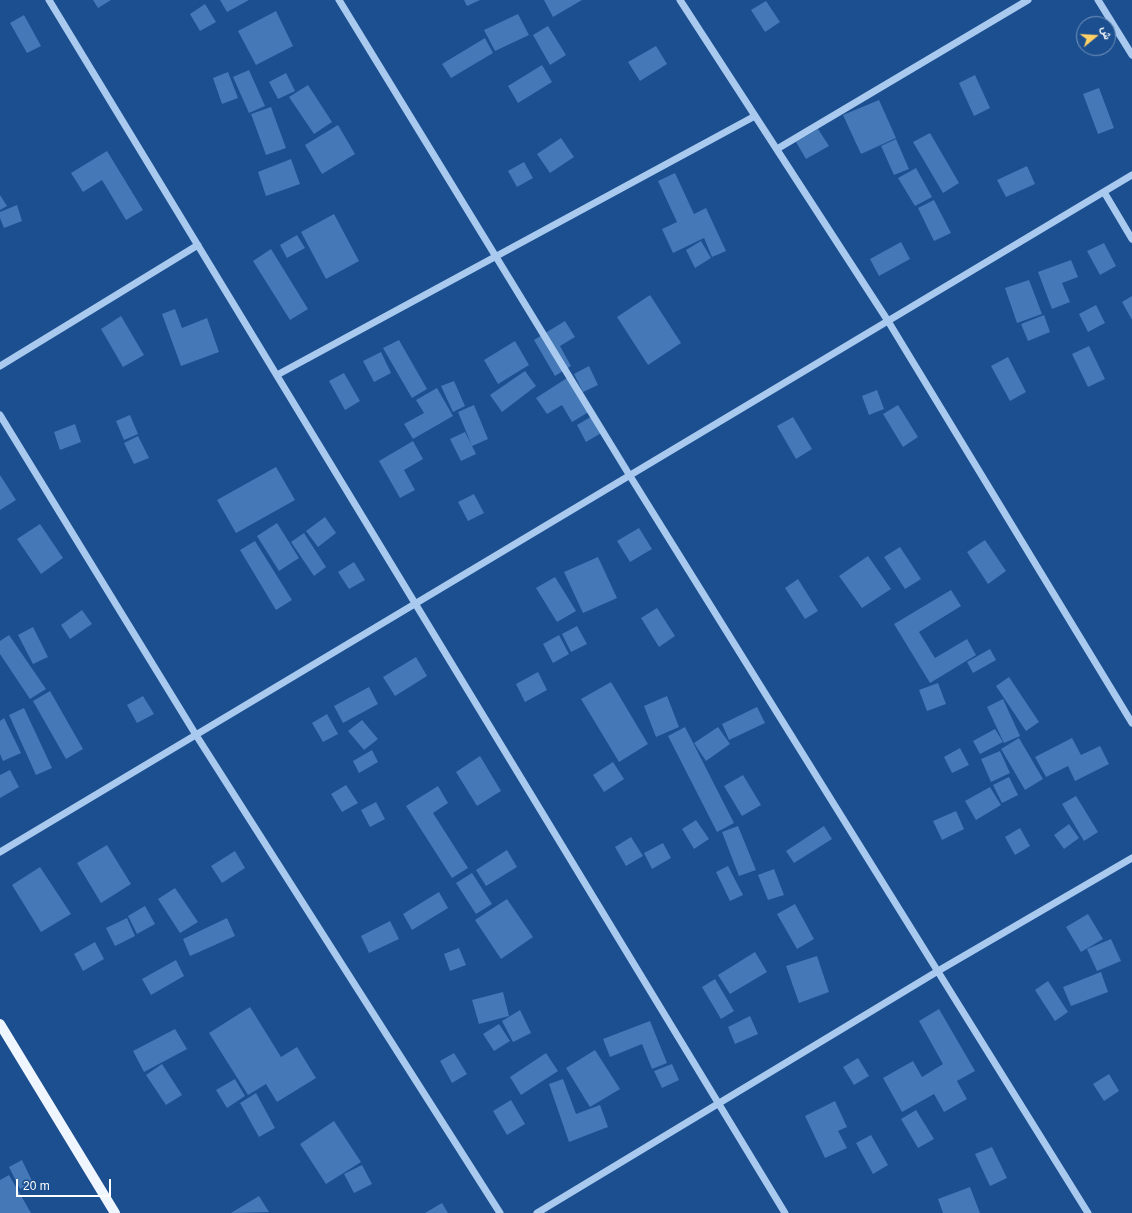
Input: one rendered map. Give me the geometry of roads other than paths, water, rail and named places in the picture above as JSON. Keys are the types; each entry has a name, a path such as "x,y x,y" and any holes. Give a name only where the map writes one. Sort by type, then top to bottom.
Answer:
{"main road":[{"path":"0,1024 116,1213"}],"street":[{"path":"49,0 785,1213"},
{"path":"339,0 630,476 1088,1213"},
{"path":"680,0 888,322 1132,723"},
{"path":"776,149 1028,0"},
{"path":"1098,0 1132,55"},
{"path":"277,375 755,116"},
{"path":"0,852 1132,175"},
{"path":"1104,192 1132,238"},
{"path":"0,366 198,245"},
{"path":"0,415 196,735 500,1213"},
{"path":"537,1213 938,971 1132,858"}]}
